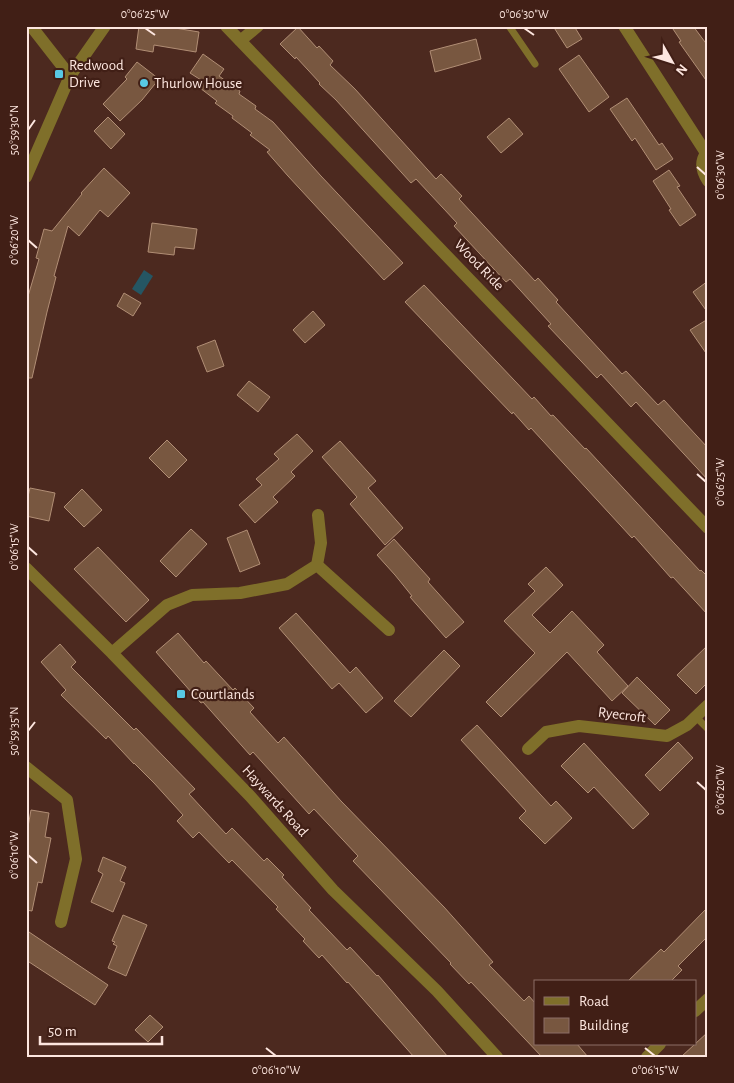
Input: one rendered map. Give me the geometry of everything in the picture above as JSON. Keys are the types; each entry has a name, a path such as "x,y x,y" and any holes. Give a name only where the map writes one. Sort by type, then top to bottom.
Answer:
{"street":[{"path":"31,26 70,76"},
{"path":"26,177 31,150 70,76 105,26"},
{"name":"Wood Ride","path":"226,26 708,528"},
{"path":"240,41 258,26"},
{"path":"624,26 707,153 702,159 703,172 708,181"},
{"path":"112,653 168,605 192,595 240,593 287,584 317,565 321,543 318,515"},
{"path":"317,565 389,630"},
{"name":"Haywards Road","path":"26,568 112,653 250,796 333,890 437,991 497,1057"},
{"name":"Ryecroft","path":"528,749 546,732 579,726 667,736 687,725 708,706"},
{"path":"26,767 67,800 76,859 61,922"},
{"path":"696,1010 708,999"},
{"path":"647,1057 658,1046"}],"lane":[{"path":"509,26 535,64"},
{"path":"696,717 708,729"}],"water":[{"path":"144,270 153,276 141,295 132,289"}],"building":[{"path":"139,26 163,26 199,32 196,52 154,45 153,52 136,49"},
{"path":"553,26 574,26 582,39 567,48"},
{"path":"671,26 693,26 708,46 708,83 679,42 681,41"},
{"path":"298,27 317,48 319,46 333,61 330,65 355,89 436,179 441,174 462,196 459,199 535,281 538,278 558,300 556,302 622,374 626,371 658,405 664,400 708,448 708,480 636,402 631,407 601,374 597,378 548,326 551,324 510,279 506,282 454,226 457,223 416,179 411,183 296,57 295,59 280,44"},
{"path":"476,39 481,59 435,72 430,51"},
{"path":"203,54 224,69 219,76 240,91 239,94 256,106 255,109 273,122 403,263 384,280 288,176 267,152 270,150 250,135 252,133 232,118 233,116 215,103 217,101 200,88 204,82 190,73"},
{"path":"579,55 609,97 589,112 559,69"},
{"path":"137,62 159,79 142,100 120,121 103,104 127,79 125,77"},
{"path":"627,98 659,145 662,143 673,159 656,170 635,138 632,141 610,109"},
{"path":"108,117 125,134 111,149 94,131"},
{"path":"509,118 523,134 501,153 487,137"},
{"path":"104,168 130,193 108,217 100,210 79,236 68,226 54,276 56,277 32,378 26,378 26,303 39,259 36,258 44,229 52,231 81,193"},
{"path":"669,170 680,186 677,187 696,215 680,226 653,181"},
{"path":"152,223 197,229 194,249 175,247 174,255 148,252"},
{"path":"708,281 708,313 693,292"},
{"path":"424,285 532,399 534,397 551,416 553,415 586,448 700,571 708,577 708,615 673,577 671,578 634,536 632,538 531,428 529,430 513,412 512,414 405,302"},
{"path":"124,293 141,303 133,316 117,306"},
{"path":"313,311 325,325 305,343 293,330"},
{"path":"708,319 708,356 690,330"},
{"path":"215,340 224,366 207,372 197,347"},
{"path":"249,381 270,397 258,412 237,395"},
{"path":"297,434 313,451 291,472 295,476 273,497 278,502 255,523 239,505 262,485 256,479 279,459 274,454"},
{"path":"167,440 187,460 169,478 149,458"},
{"path":"340,441 376,481 368,488 403,528 385,545 350,504 357,497 322,457"},
{"path":"30,488 55,493 49,521 26,516 26,505"},
{"path":"82,489 102,510 84,527 64,507"},
{"path":"191,529 207,544 176,577 160,561"},
{"path":"247,530 260,564 240,572 227,538"},
{"path":"394,539 430,579 428,582 464,622 446,638 377,555"},
{"path":"98,547 149,600 126,622 74,569"},
{"path":"546,567 563,585 532,615 550,633 572,611 604,645 597,652 628,686 612,701 567,652 501,717 486,702 535,653 504,621 535,591 528,584"},
{"path":"296,613 350,673 356,667 383,698 366,713 339,683 332,689 279,628"},
{"path":"178,633 204,663 206,661 233,690 235,688 254,708 250,712 278,743 284,737 341,801 444,907 493,962 489,965 524,1001 529,996 534,1002 534,1046 579,1046 588,1057 542,1057 471,982 469,984 353,861 358,856 314,809 309,814 253,752 250,755 156,652"},
{"path":"60,644 76,662 71,667 134,730 136,728 195,789 189,794 226,834 232,828 264,861 267,858 284,875 282,877 311,908 309,910 347,950 350,947 378,975 448,1057 414,1057 348,982 322,955 319,958 303,941 305,939 276,909 278,907 232,860 229,863 199,832 193,838 177,821 183,815 154,783 108,736 106,739 61,695 66,690 41,662"},
{"path":"708,645 708,682 696,694 677,675"},
{"path":"444,650 460,666 411,717 394,701"},
{"path":"637,677 670,710 655,725 622,693"},
{"path":"477,725 551,806 556,801 572,818 545,844 519,818 526,811 461,740"},
{"path":"678,742 693,758 660,791 645,775"},
{"path":"584,743 649,814 633,829 594,787 588,793 561,766"},
{"path":"31,810 49,813 45,837 51,838 42,883 38,882 32,911 26,910 26,838"},
{"path":"103,857 126,867 120,881 125,883 113,912 91,902 103,874 98,871"},
{"path":"708,907 708,936 678,966 682,970 672,980 629,980 661,949 664,952"},
{"path":"123,915 147,925 126,976 108,968 117,946 112,941"},
{"path":"26,930 108,985 95,1005 26,960"},
{"path":"150,1015 163,1027 148,1042 135,1030"},
{"path":"708,1032 708,1057 681,1057 693,1046 696,1046 696,1043"}],"place":[{"name":"Redwood Drive","path":"59,74"},
{"name":"Thurlow House","path":"144,83"},
{"name":"Courtlands","path":"181,694"}]}
